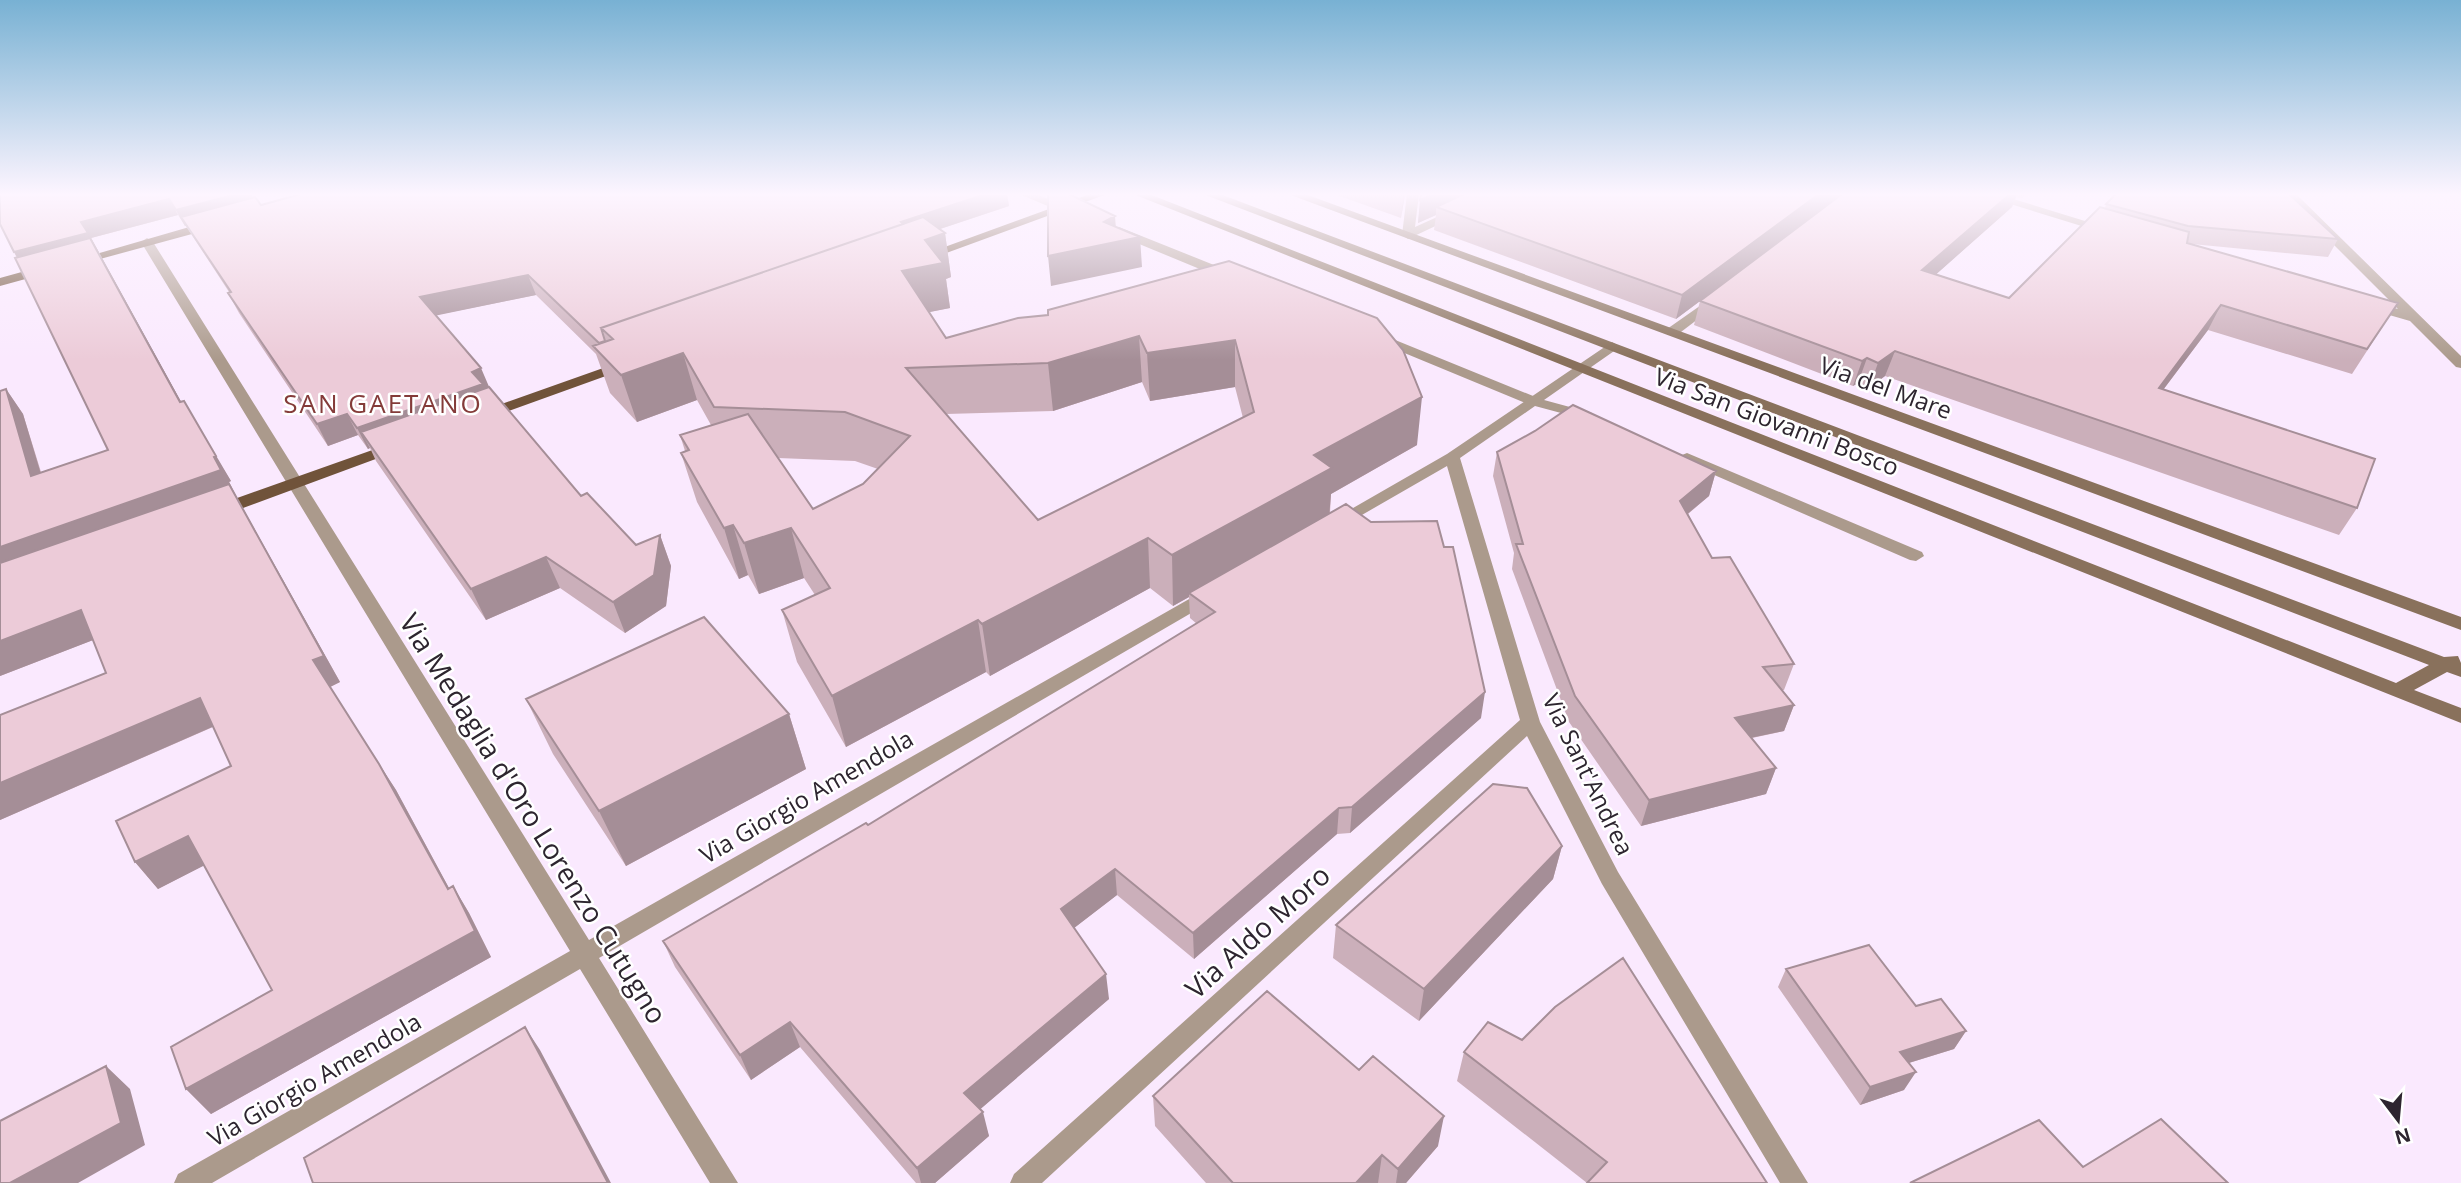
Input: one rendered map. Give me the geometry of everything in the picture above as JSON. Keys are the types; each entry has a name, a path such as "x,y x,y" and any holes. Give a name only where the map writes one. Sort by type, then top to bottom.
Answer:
{"main road":[{"path":"0,282 121,249"},
{"path":"905,264 945,249"},
{"path":"463,423 632,362"},
{"path":"205,515 411,441"}],"street":[{"name":"Via Medaglia d'Oro Lorenzo Cutugno","path":"151,249 725,1183"},
{"path":"1163,249 1240,281"},
{"name":"Via San Giovanni Bosco","path":"1279,249 2461,716"},
{"name":"Via San Giovanni Bosco","path":"1355,249 2456,663"},
{"name":"Via del Mare","path":"1447,249 2461,624"},
{"path":"2345,249 2461,364"},
{"path":"1672,332 1725,291"},
{"path":"2360,303 2414,318"},
{"path":"1367,333 1533,401 1601,422"},
{"path":"1319,532 1452,457 1612,346"},
{"path":"1677,454 1916,556"},
{"name":"Via Sant'Andrea","path":"1452,457 1530,722 1610,878 1795,1183"},
{"name":"Via Giorgio Amendola","path":"187,1183 1235,581"},
{"path":"2399,690 2456,663"},
{"name":"Via Aldo Moro","path":"1023,1183 1530,722"}],"building":[{"path":"48,249 96,249 180,402 184,401 216,456 214,457 221,470 0,547 0,391 6,389 31,476 108,450 15,258"},
{"path":"202,249 830,249 601,328 605,341 599,343 528,275 420,297 481,368 472,372 483,384 357,428 347,414 317,424 228,293 231,292"},
{"path":"830,249 932,249 943,263 902,271 946,338 1018,318 1048,315 1048,310 1229,261 1377,318 1403,350 1422,397 1314,455 1332,468 1172,555 1148,538 982,624 978,620 832,696 782,610 830,588 791,528 744,543 733,525 724,528 681,453 689,450 680,435 748,414 813,509 863,484 910,436 845,412 714,407 683,353 621,375 593,346 613,339 601,328","holes":["1139,336 1147,353 1235,340 1254,412 1038,520 906,368 1048,363"]},
{"path":"1048,249 1081,249 1048,256"},
{"path":"1554,249 1744,249 1682,295"},
{"path":"1769,249 1946,249 1922,270 2009,298 2058,249 2209,249 2398,303 2367,349 2221,305 2159,388 2375,459 2357,508 1895,351 1878,363 1867,358 1862,361 1700,301"},
{"path":"489,387 581,496 587,493 636,545 660,535 654,575 613,602 546,557 471,589 361,432"},
{"path":"1573,405 1716,471 1680,501 1712,558 1730,557 1794,664 1763,667 1794,705 1735,718 1776,768 1649,800 1575,696 1516,544 1523,544 1497,452 1535,431"},
{"path":"229,484 324,656 313,660 379,764 448,889 453,886 475,931 186,1089 171,1047 272,990 188,836 135,862 116,821 231,766 200,698 0,783 0,715 106,673 81,610 0,641 0,563"},
{"path":"1346,504 1371,522 1437,521 1444,547 1453,547 1485,692 1352,807 1339,808 1193,933 1115,869 1061,909 1106,974 964,1093 983,1112 917,1168 790,1022 740,1055 663,941 866,823 868,825 1215,612 1189,593"},
{"path":"704,617 789,714 599,811 526,699"},
{"path":"1493,784 1527,788 1562,846 1424,989 1336,925"},
{"path":"1869,945 1916,1006 1941,999 1966,1031 1900,1052 1916,1072 1870,1087 1786,969"},
{"path":"1623,958 1767,1183 1587,1183 1607,1162 1464,1052 1488,1022 1522,1040 1555,1007"},
{"path":"1267,991 1359,1070 1373,1056 1444,1116 1398,1169 1382,1155 1356,1183 1233,1183 1153,1096"},
{"path":"525,1027 608,1183 313,1183 304,1158"},
{"path":"106,1066 121,1123 10,1183 0,1183 0,1121"},
{"path":"2161,1119 2228,1183 1910,1183 2039,1120 2083,1167"}],"district":[{"name":"SAN GAETANO","path":"383,403"}]}
